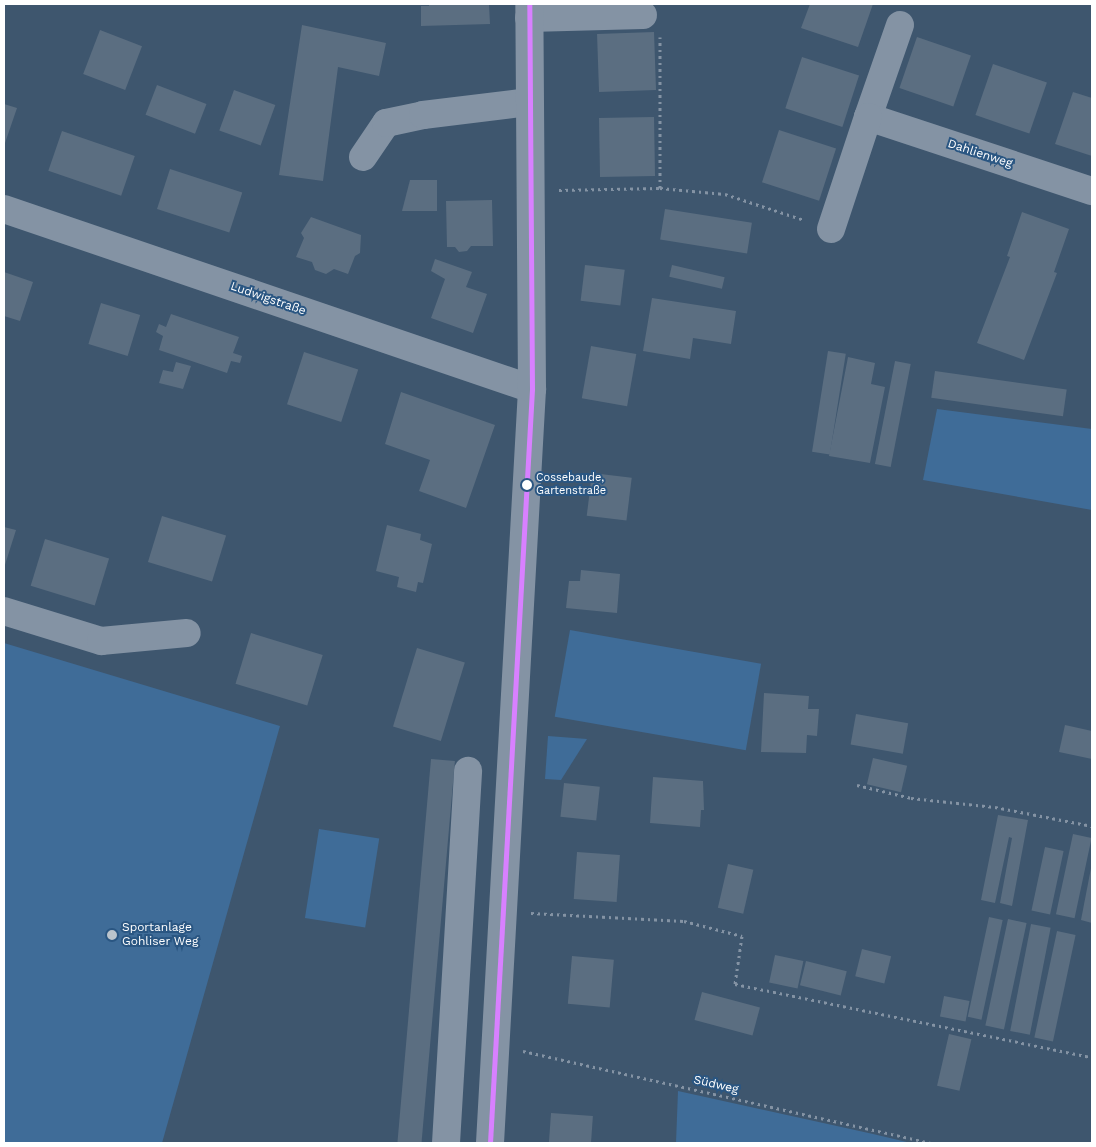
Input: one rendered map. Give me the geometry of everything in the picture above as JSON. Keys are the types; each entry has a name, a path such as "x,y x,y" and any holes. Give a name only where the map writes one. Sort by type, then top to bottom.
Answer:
{"street":[{"path":"490,1143 532,389 529,11 651,24"},
{"path":"831,229 900,25"},
{"path":"363,157 386,123 423,115 529,102"},
{"name":"Dahlienweg","path":"868,117 1092,191"},
{"name":"Ludwigstraße","path":"4,209 532,389"},
{"path":"4,612 100,642 187,632"},
{"path":"446,1143 468,771"}],"path":[{"path":"651,24 660,188"},
{"path":"531,190 660,188 738,198 831,229"},
{"path":"857,785 911,798 995,807 1092,826"},
{"path":"503,912 684,921 742,936 735,984 1092,1057"},
{"name":"Südweg","path":"495,1046 544,1055 932,1143"}],"shaded area":[{"path":"937,409 1092,429 1092,510 923,480"},
{"path":"570,630 761,664 746,750 555,717"},
{"name":"Sportanlage Gohliser Weg","path":"4,643 280,726 162,1143 4,1143"},
{"path":"548,736 587,739 561,780 545,779"},
{"path":"319,829 379,839 365,927 305,918"},
{"path":"678,1091 873,1134 911,1143 676,1143"}],"building":[{"path":"429,4 489,4 490,24 421,26 421,6 429,6"},
{"path":"810,4 873,4 858,47 801,28"},
{"path":"302,25 386,43 379,76 338,67 323,181 279,175"},
{"path":"100,30 142,46 125,90 83,74"},
{"path":"654,32 656,90 599,92 597,34"},
{"path":"917,37 971,56 953,107 899,88"},
{"path":"802,57 859,76 842,127 785,108"},
{"path":"993,64 1047,83 1029,134 975,115"},
{"path":"157,85 206,104 195,134 146,115"},
{"path":"234,90 275,105 261,145 219,130"},
{"path":"1073,92 1092,98 1092,156 1055,144"},
{"path":"4,104 17,108 4,146"},
{"path":"654,117 655,176 600,177 599,118"},
{"path":"779,130 836,149 819,201 762,182"},
{"path":"62,131 135,156 121,196 48,171"},
{"path":"170,169 242,192 229,232 157,209"},
{"path":"410,180 437,180 437,211 402,211"},
{"path":"492,200 493,246 471,246 467,251 459,252 455,247 447,247 446,201"},
{"path":"665,209 752,223 747,253 660,240"},
{"path":"1022,212 1069,229 1054,272 1057,273 1024,360 977,343 1010,257 1007,256"},
{"path":"311,217 361,235 360,253 355,256 348,274 334,269 326,274 315,270 312,262 296,257 304,238 301,233"},
{"path":"435,259 472,272 466,287 487,294 473,333 431,318 445,279 431,271"},
{"path":"585,265 625,270 620,306 581,301"},
{"path":"672,265 725,277 722,289 669,277"},
{"path":"4,272 33,282 20,321 4,316"},
{"path":"652,298 736,311 731,344 693,338 690,359 643,351"},
{"path":"101,303 140,315 128,356 88,344"},
{"path":"171,314 239,337 233,353 242,356 240,363 231,361 227,373 159,350 163,336 156,332 159,324 166,327"},
{"path":"591,346 636,354 627,406 582,398"},
{"path":"828,351 846,354 830,455 812,452"},
{"path":"304,352 358,370 341,422 287,404"},
{"path":"848,357 875,363 871,384 885,387 870,463 829,456"},
{"path":"895,361 911,364 891,467 875,464"},
{"path":"176,362 191,366 183,389 159,383 163,370 173,372"},
{"path":"935,371 1067,390 1063,416 931,398"},
{"path":"401,392 495,425 466,508 419,491 430,460 385,444"},
{"path":"592,473 632,478 626,521 587,516"},
{"path":"162,516 226,536 212,581 148,562"},
{"path":"387,525 421,534 420,540 432,544 423,583 418,582 416,592 397,587 399,577 376,571"},
{"path":"4,527 16,530 4,568"},
{"path":"45,539 109,559 95,605 31,586"},
{"path":"581,570 620,574 617,613 566,608 569,581 580,581"},
{"path":"251,633 323,655 307,706 236,684"},
{"path":"417,648 465,663 441,741 393,726"},
{"path":"764,693 809,696 808,709 819,709 817,736 807,735 806,753 761,752"},
{"path":"856,714 908,723 903,754 851,745"},
{"path":"1065,725 1092,731 1092,759 1059,752"},
{"path":"873,758 907,766 901,792 867,784"},
{"path":"431,759 455,761 421,1143 397,1143"},
{"path":"653,777 703,781 704,810 701,810 700,827 650,823"},
{"path":"564,783 600,787 596,821 560,817"},
{"path":"998,815 1028,820 1012,906 1000,903 1012,838 1009,837 995,903 981,900"},
{"path":"1073,834 1092,838 1075,918 1056,914"},
{"path":"1045,847 1064,851 1050,915 1031,911"},
{"path":"577,852 620,855 617,902 574,899"},
{"path":"728,864 753,870 743,914 718,908"},
{"path":"1092,868 1092,923 1081,920"},
{"path":"989,917 1003,920 981,1020 968,1017"},
{"path":"1008,919 1027,923 1004,1030 985,1026"},
{"path":"1031,924 1051,928 1030,1035 1010,1031"},
{"path":"1057,931 1076,935 1053,1042 1034,1038"},
{"path":"862,949 891,956 884,983 855,976"},
{"path":"775,955 803,961 798,988 769,982"},
{"path":"572,956 614,960 610,1007 568,1004"},
{"path":"806,961 847,971 841,995 800,985"},
{"path":"702,992 760,1008 752,1036 694,1020"},
{"path":"944,996 970,1001 966,1022 940,1017"},
{"path":"949,1034 971,1039 959,1091 937,1086"},
{"path":"551,1113 593,1116 591,1143 549,1143"}],"transit line":[{"path":"490,1143 532,389 529,4"}],"place":[{"name":"Cossebaude, Gartenstraße","path":"527,485"},
{"name":"Sportanlage Gohliser Weg","path":"112,935"}]}
